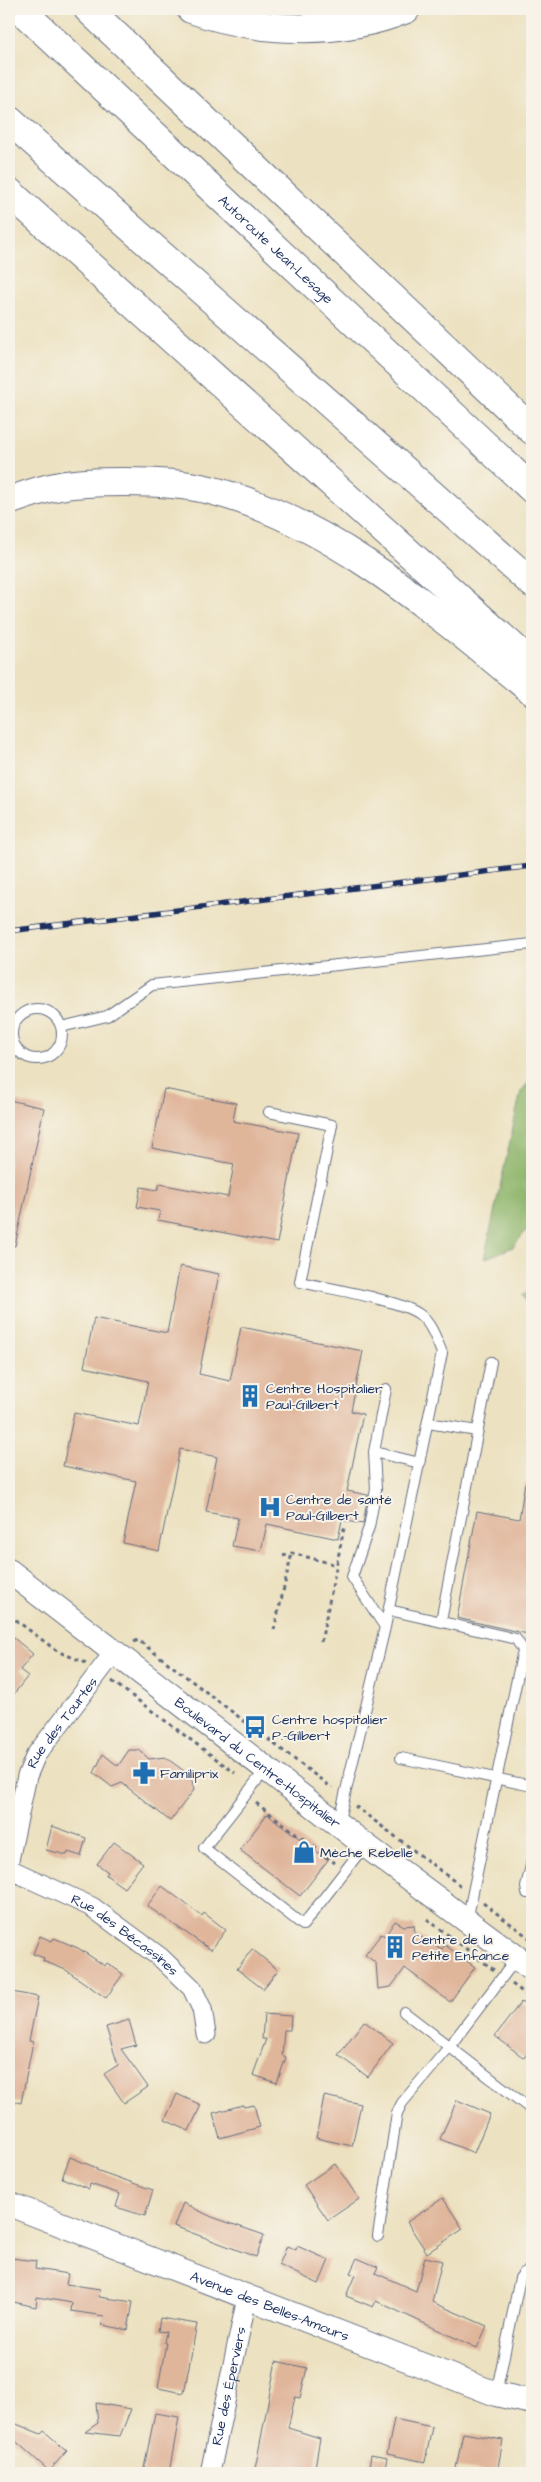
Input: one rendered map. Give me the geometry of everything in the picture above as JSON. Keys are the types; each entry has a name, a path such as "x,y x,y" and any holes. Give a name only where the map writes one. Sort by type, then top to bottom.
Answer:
{"highway":[{"name":"Autoroute Jean-Lesage","path":"20,9 532,489"},
{"path":"88,9 532,430"},
{"path":"191,9 209,15 259,25 304,28 348,24 406,9"},
{"path":"9,120 532,583"},
{"path":"9,192 532,664"},
{"path":"9,501 61,486 109,482 156,482 210,490 268,511 337,545 408,592 532,691"}],"street":[{"name":"Boulevard du Centre-Hospitalier","path":"9,1571 115,1651 259,1778 338,1824 525,1964"},
{"name":"Rue des Tourtes","path":"9,1860 27,1776 36,1755 115,1651"},
{"name":"Rue des Bécassines","path":"9,1869 92,1907 161,1958 192,1988 202,2008 206,2034"},
{"name":"Avenue des Belles-Amours","path":"9,2204 496,2394 532,2402"},
{"name":"Rue des Éperviers","path":"210,2473 247,2298"}],"lane":[{"path":"61,1027 108,1016 152,985 532,944"},
{"path":"34,1008 50,1012 56,1017 61,1027 62,1039 59,1046 47,1056 32,1058 24,1056 16,1047 12,1036 12,1028 20,1015 34,1008"},
{"path":"9,1058 16,1047"},
{"path":"269,1112 332,1125 300,1282 389,1303 418,1314 433,1330 442,1353 386,1627 338,1824"},
{"path":"440,1621 491,1362"},
{"path":"386,1389 374,1452 376,1489 369,1527 352,1578 386,1627"},
{"path":"428,1423 477,1431"},
{"path":"374,1452 420,1463"},
{"path":"389,1610 516,1639 523,1650 467,1922"},
{"path":"401,1758 532,1786"},
{"path":"259,1778 204,1848 303,1925 365,1845"},
{"path":"527,1893 526,1887 532,1861"},
{"path":"378,2236 398,2114 402,2103 449,2047 503,1977 525,1964"},
{"path":"404,2012 532,2110"},
{"path":"496,2394 520,2278 524,2273 532,2269"}],"path":[{"path":"321,1642 344,1528"},
{"path":"283,1556 292,1553 336,1564 352,1578"},
{"path":"274,1630 292,1553"},
{"path":"9,1615 57,1651 84,1662 259,1778"},
{"path":"115,1651 138,1640 532,1940"},
{"path":"253,1800 286,1828 335,1863"},
{"path":"421,1914 532,1999"}],"green space":[{"path":"532,1079 532,1226 528,1228 513,1247 484,1259 521,1091"},
{"path":"532,1289 532,1318 523,1294"}],"building":[{"path":"164,1089 236,1103 233,1121 298,1133 277,1243 158,1220 160,1211 137,1207 141,1187 157,1190 160,1184 228,1197 234,1164 152,1148"},
{"path":"9,1100 44,1108 15,1246 9,1245"},
{"name":"Centre Hospitalier Paul-Gilbert","path":"180,1266 219,1274 199,1374 230,1381 241,1327 363,1351 351,1411 363,1414 347,1491 368,1495 363,1524 342,1520 338,1539 267,1524 261,1551 232,1546 238,1518 206,1512 217,1457 180,1449 159,1551 123,1543 136,1481 63,1466 74,1413 139,1426 148,1381 84,1367 94,1318 167,1333"},
{"path":"525,1483 532,1484 532,1579 529,1595 532,1595 532,1635 457,1618 477,1511 519,1519"},
{"path":"9,1634 33,1654 20,1670 28,1676 9,1700"},
{"path":"129,1750 139,1750 149,1759 165,1757 191,1776 194,1790 170,1821 122,1783 112,1787 94,1773 103,1754 118,1766"},
{"path":"267,1814 328,1860 300,1896 240,1850"},
{"path":"52,1826 86,1838 81,1856 68,1852 67,1855 46,1850"},
{"path":"114,1842 143,1863 124,1888 106,1875 108,1872 97,1864"},
{"path":"162,1886 202,1916 204,1913 226,1930 211,1950 147,1906"},
{"path":"395,1921 404,1926 414,1925 415,1934 442,1949 445,1945 475,1967 450,2002 405,1968 391,1987 378,1989 376,1963 365,1955 381,1934 385,1936"},
{"path":"40,1936 52,1941 54,1938 78,1948 105,1966 107,1963 123,1974 106,1998 66,1970 43,1961 44,1958 33,1954"},
{"path":"252,1949 278,1970 263,1989 237,1969"},
{"path":"12,1992 38,1997 29,2041 33,2042 21,2103 9,2100 9,2007"},
{"path":"521,2002 532,2010 532,2047 524,2058 495,2036"},
{"path":"264,2014 291,2016 290,2030 284,2030 282,2055 286,2057 277,2083 253,2075 266,2039 262,2039"},
{"path":"129,2020 136,2045 121,2049 148,2087 124,2103 104,2074 118,2065 106,2027"},
{"path":"364,2021 393,2043 368,2077 338,2055"},
{"path":"177,2094 201,2105 189,2131 165,2120"},
{"path":"324,2096 361,2104 352,2146 316,2138"},
{"path":"457,2100 490,2114 474,2153 440,2139"},
{"path":"243,2105 244,2107 254,2105 260,2127 220,2138 213,2113"},
{"path":"70,2157 97,2168 96,2170 153,2190 145,2216 116,2207 120,2194 90,2184 89,2189 62,2178"},
{"path":"335,2164 359,2199 328,2220 304,2185"},
{"path":"443,2198 463,2229 427,2253 407,2222"},
{"path":"183,2203 212,2217 264,2235 256,2257 174,2226"},
{"path":"287,2246 296,2250 297,2246 329,2260 319,2284 279,2265"},
{"path":"425,2257 442,2261 432,2302 487,2326 477,2348 376,2301 373,2307 346,2296 355,2275 350,2273 357,2258 378,2267 375,2273 416,2291"},
{"path":"11,2258 36,2261 35,2269 68,2274 66,2284 100,2289 99,2297 133,2302 128,2330 102,2325 104,2316 71,2311 72,2303 37,2297 36,2307 9,2301 12,2285 9,2284"},
{"path":"160,2318 197,2324 184,2393 158,2388 166,2343 164,2343 166,2332 158,2331"},
{"path":"276,2361 307,2368 300,2398 295,2397 288,2428 320,2438 314,2473 278,2473 255,2469"},
{"path":"96,2403 131,2409 120,2436 85,2432 98,2423"},
{"path":"155,2413 179,2417 169,2473 143,2473"},
{"path":"394,2419 432,2427 425,2462 387,2454"},
{"path":"9,2421 41,2434 44,2431 67,2451 49,2471 9,2435"},
{"path":"463,2433 503,2440 497,2473 456,2468"},
{"path":"371,2455 387,2458 384,2473 368,2473"}],"railway":[{"path":"9,931 532,866"}],"place":[{"name":"Centre Hospitalier Paul-Gilbert","path":"250,1396"},
{"name":"Centre de santé Paul-Gilbert","path":"270,1507"},
{"name":"Centre hospitalier P.-Gilbert","path":"255,1727"},
{"name":"Familiprix","path":"144,1773"},
{"name":"Mèche Rebelle","path":"304,1852"},
{"name":"Centre de la Petite Enfance","path":"395,1947"}]}
